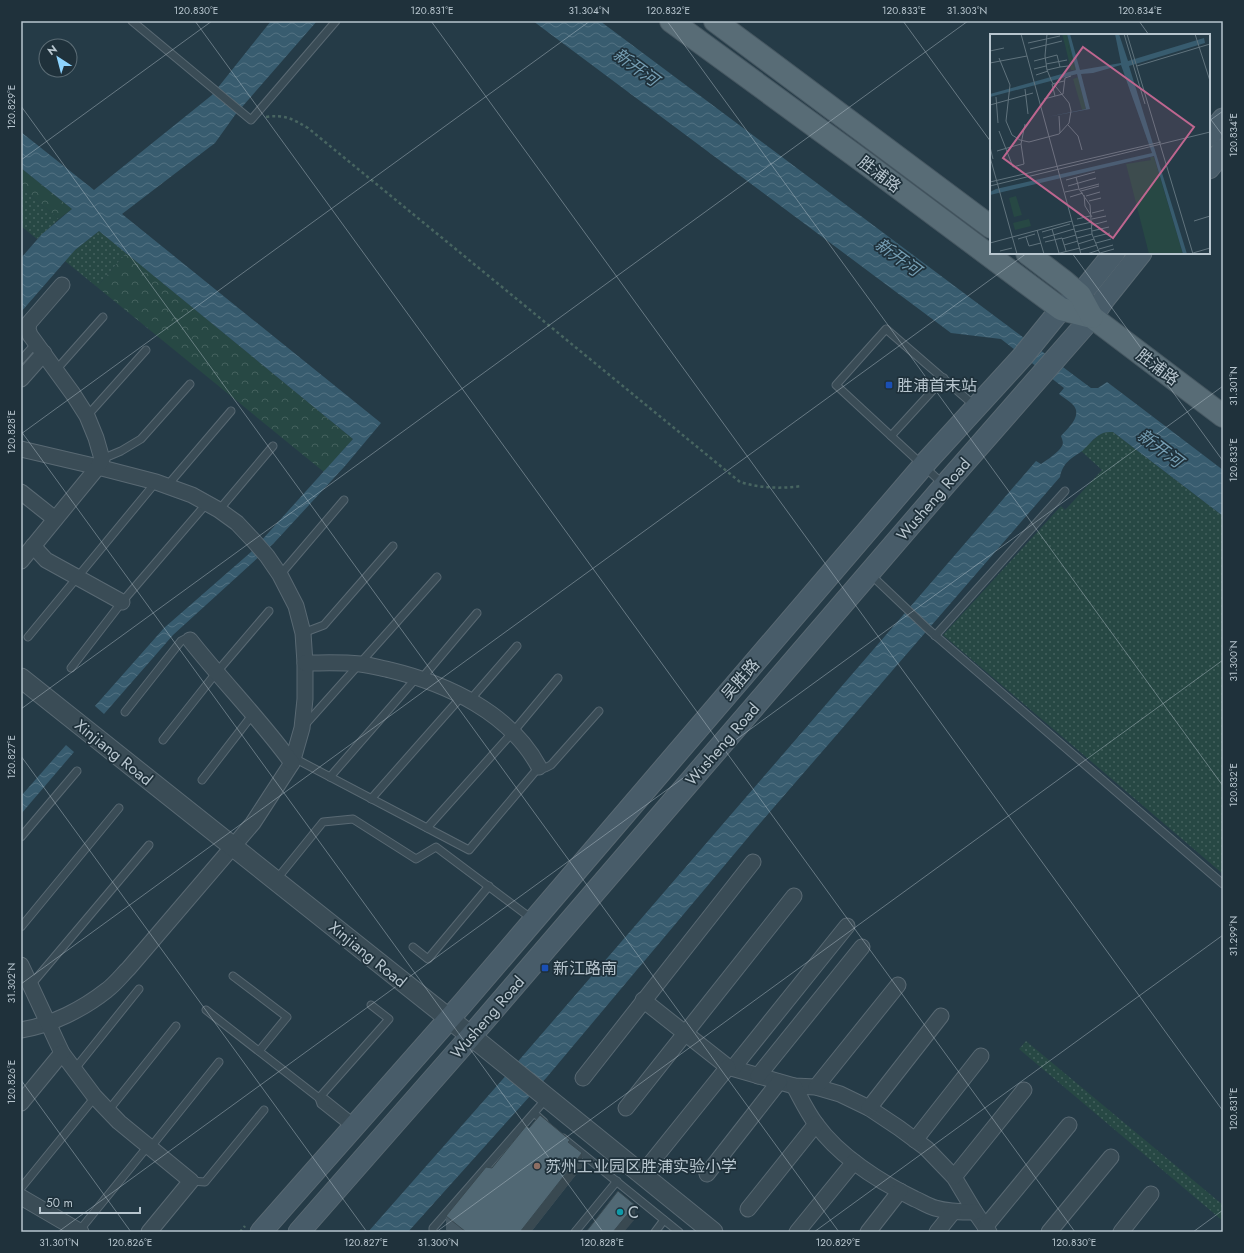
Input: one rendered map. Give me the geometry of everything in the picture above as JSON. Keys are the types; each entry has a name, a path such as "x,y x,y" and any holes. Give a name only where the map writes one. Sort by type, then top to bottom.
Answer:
{"main road":[{"name":"胜浦路","path":"671,21 1061,309 1092,317 1223,416"},
{"name":"胜浦路","path":"715,21 990,225"},
{"path":"1210,135 1223,119"},
{"path":"1210,167 1223,150"},
{"name":"胜浦路","path":"1027,254 1080,295 1092,317"},
{"name":"Wusheng Road","path":"923,466 1027,350 1061,309 1080,295 1113,254"},
{"name":"Wusheng Road","path":"299,1232 499,1004 944,486 1092,317 1139,254"},
{"name":"吴胜路","path":"534,920 923,466"},
{"name":"Wusheng Road","path":"261,1232 418,1055 534,920"},
{"path":"477,986 499,1004"},
{"path":"418,1055 439,1072"}],"street":[{"path":"21,561 100,463 96,438 87,416 74,394 30,335 28,329 29,324 62,285"},
{"path":"21,379 40,348"},
{"path":"21,449 100,463 192,495 213,506 237,523 267,556 280,575 296,606 303,633 305,663 302,728 293,761 254,822 129,968 109,989 91,1002 61,1018 29,1029 21,1030"},
{"path":"21,492 55,519"},
{"path":"33,546 46,560 122,602"},
{"path":"190,640 216,673 293,761"},
{"path":"305,663 360,664 420,678 442,685 487,711 512,732 532,753 540,767"},
{"name":"Xinjiang Road","path":"21,678 471,1036 713,1232"},
{"path":"582,1078 753,862"},
{"path":"626,1108 794,896"},
{"path":"642,1174 847,926"},
{"path":"758,1076 862,947"},
{"path":"21,965 62,1053 95,1097 119,1122 191,1181 149,1232"},
{"path":"816,1087 898,985"},
{"path":"643,1000 731,1068 794,1086 816,1087 840,1094 869,1108 926,1148 954,1177 974,1212 987,1229 1068,1125"},
{"path":"869,1108 942,1016"},
{"path":"21,1103 62,1053"},
{"path":"915,1140 981,1056"},
{"path":"707,1174 779,1082"},
{"path":"794,1086 804,1106 816,1124 854,1162 900,1192 934,1208 953,1212 974,1212"},
{"path":"954,1177 1024,1090"},
{"path":"748,1208 816,1124"},
{"path":"1049,1232 1111,1157"},
{"path":"797,1232 854,1162"},
{"path":"868,1232 900,1192"},
{"path":"1121,1232 1151,1194"},
{"path":"22,1197 75,1230"},
{"path":"937,1232 953,1212"}],"lane":[{"path":"132,21 251,120 336,21"},
{"path":"56,370 103,317"},
{"path":"944,486 836,385 886,329 976,407"},
{"path":"21,360 40,348"},
{"path":"87,416 146,350"},
{"path":"891,436 944,378"},
{"path":"100,463 141,439 190,384"},
{"path":"28,637 76,577 161,484 231,411"},
{"path":"71,668 122,602 213,506 273,446"},
{"path":"932,633 1066,491"},
{"path":"280,575 344,500"},
{"path":"303,633 324,625 393,546"},
{"path":"870,573 932,633 1223,884"},
{"path":"302,728 437,576"},
{"path":"163,740 216,673 269,611"},
{"path":"330,778 477,613"},
{"path":"125,712 181,641 185,639 190,640"},
{"path":"371,799 517,646"},
{"path":"427,828 558,678"},
{"path":"293,761 330,778 469,850 540,767 545,768 551,765 599,711"},
{"path":"202,780 253,714"},
{"path":"21,837 77,771"},
{"path":"21,927 119,808"},
{"path":"275,881 323,822 353,818 416,860 436,847 534,920"},
{"path":"30,986 149,845"},
{"path":"413,947 428,959 489,886"},
{"path":"233,976 287,1017 259,1051"},
{"path":"74,1070 139,989"},
{"path":"318,1098 389,1019 371,1005"},
{"path":"206,1010 318,1098 325,1099 355,1126"},
{"path":"108,1111 176,1026"},
{"path":"75,1230 149,1147 219,1062"},
{"path":"433,1232 433,1228 534,1114 543,1095"},
{"path":"22,1197 95,1097"},
{"path":"191,1181 204,1182 264,1110"},
{"path":"534,1114 679,1232"},
{"path":"575,1232 617,1181"},
{"path":"655,1232 664,1220"}],"path":[{"path":"251,120 278,115 295,120 308,128 740,482 754,486 785,489 802,486"}],"green space":[{"path":"21,168 72,209 59,219 21,188"},
{"path":"21,188 59,219 37,239 21,226"},
{"path":"99,231 126,253 97,287 65,261 75,250"},
{"path":"126,253 353,439 324,472 97,287"},
{"path":"1105,432 1113,432 1223,516 1223,874 943,635 1061,506 1065,510 1102,470 1081,451 1099,435"},
{"path":"1026,1041 1223,1205 1223,1221 1019,1049"}],"water":[{"path":"271,21 317,21 235,115 215,143 122,214 381,423 345,466 274,543 173,635 104,714 95,706 164,628 251,552 353,439 99,231 75,250 21,312 21,258 42,234 72,209 21,168 21,132 94,190 212,95"},
{"name":"新开河","path":"533,21 600,21 1091,388 1098,388 1107,382 1223,470 1223,516 1113,432 1101,434 1096,438 1065,464 1060,477 756,828 547,1077 408,1232 368,1232 502,1080 1036,461 1041,464 1053,456 1062,446 1063,441 1061,436 1073,422 1076,414 1074,406 1059,394 1064,388 1001,339 951,333"},
{"path":"66,745 74,752 21,814 21,796"}],"building":[{"path":"540,1115 570,1140 568,1142 582,1153 520,1232 466,1232 446,1216 486,1167 492,1168 526,1126 529,1128"},
{"path":"618,1191 635,1205 613,1232 586,1232"}],"place":[{"name":"胜浦首末站","path":"889,385"},
{"name":"新江路南","path":"545,968"},
{"name":"苏州工业园区胜浦实验小学","path":"537,1166"},
{"name":"C","path":"620,1212"}]}
